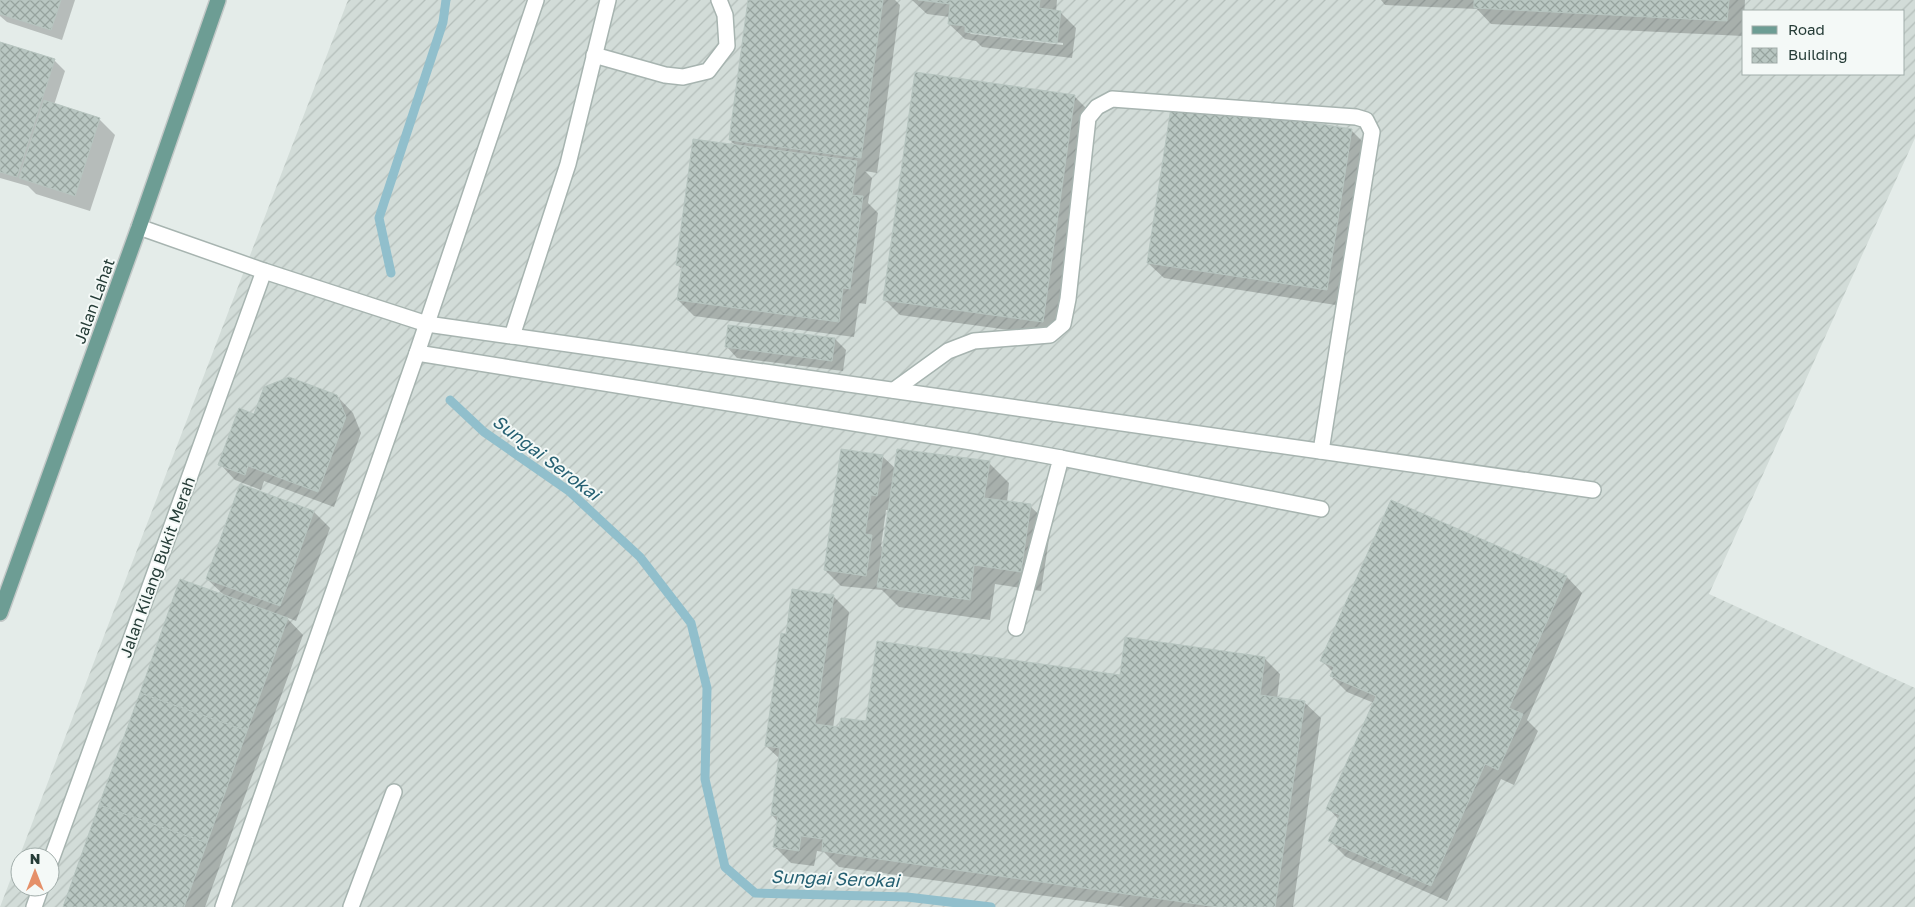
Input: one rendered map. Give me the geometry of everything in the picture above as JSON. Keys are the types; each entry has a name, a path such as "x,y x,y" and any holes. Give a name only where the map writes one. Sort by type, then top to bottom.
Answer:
{"main road":[{"name":"Jalan Lahat","path":"0,613 139,227 218,0"}],"street":[{"path":"224,907 427,324 536,0"},
{"path":"512,336 568,164 608,0"},
{"path":"594,55 665,75 683,77 708,70 727,46 725,15 719,0"},
{"path":"894,390 948,351 974,341 1050,334 1064,324 1088,118 1097,107 1112,99 1356,117 1366,120 1372,132 1321,451"},
{"path":"139,227 264,271 427,324 1593,490"},
{"name":"Jalan Kilang Bukit Merah","path":"56,847 264,271"},
{"path":"417,353 972,442 1321,509"},
{"path":"1016,628 1060,458"},
{"path":"351,907 394,792"}],"shaded area":[{"path":"348,0 1915,0 1915,138 1709,594 1915,688 1915,907 0,907 10,881 10,897 60,897 60,847 23,847"}],"building":[{"path":"0,0 61,0 51,30 0,14"},
{"path":"748,0 883,0 861,158 729,140"},
{"path":"918,0 1040,0 1039,8 1061,11 1057,43 965,32 965,26 948,24 950,4"},
{"path":"1474,0 1729,0 1727,21 1474,8"},
{"path":"0,42 55,59 17,177 0,172"},
{"path":"915,72 1075,95 1043,322 883,300"},
{"path":"44,100 100,118 75,196 19,178"},
{"path":"1172,101 1352,129 1327,290 1147,263"},
{"path":"693,139 857,161 852,195 863,196 850,289 843,288 839,322 677,300 682,266 676,265"},
{"path":"728,325 835,338 832,361 725,347"},
{"path":"289,377 337,395 346,417 318,492 248,466 245,475 218,465 239,408 254,414 264,387"},
{"path":"841,449 883,455 877,496 871,495 865,534 872,535 866,576 824,570"},
{"path":"897,449 990,461 984,498 1031,504 1021,572 974,565 970,600 877,587"},
{"path":"240,484 314,511 280,606 206,579"},
{"path":"1391,500 1567,576 1509,708 1523,714 1498,770 1485,764 1431,886 1328,841 1340,815 1326,809 1376,696 1330,676 1334,667 1320,661"},
{"path":"180,579 288,618 247,731 140,693"},
{"path":"792,589 834,595 815,724 839,727 841,718 866,721 877,641 1120,675 1125,637 1265,657 1260,695 1305,701 1275,907 1218,907 822,851 823,839 801,836 799,851 773,847 778,816 771,815 780,748 765,746 781,633 786,634"},
{"path":"140,693 247,731 207,843 99,805"},
{"path":"99,805 207,843 184,907 63,907"}],"waterway":[{"name":"Sungai Serokai","path":"391,273 379,218 443,22 446,0"},
{"name":"Sungai Serokai","path":"450,400 484,432 569,491 640,557 691,623 707,688 705,779 725,867 755,893 907,897 991,907"}]}
